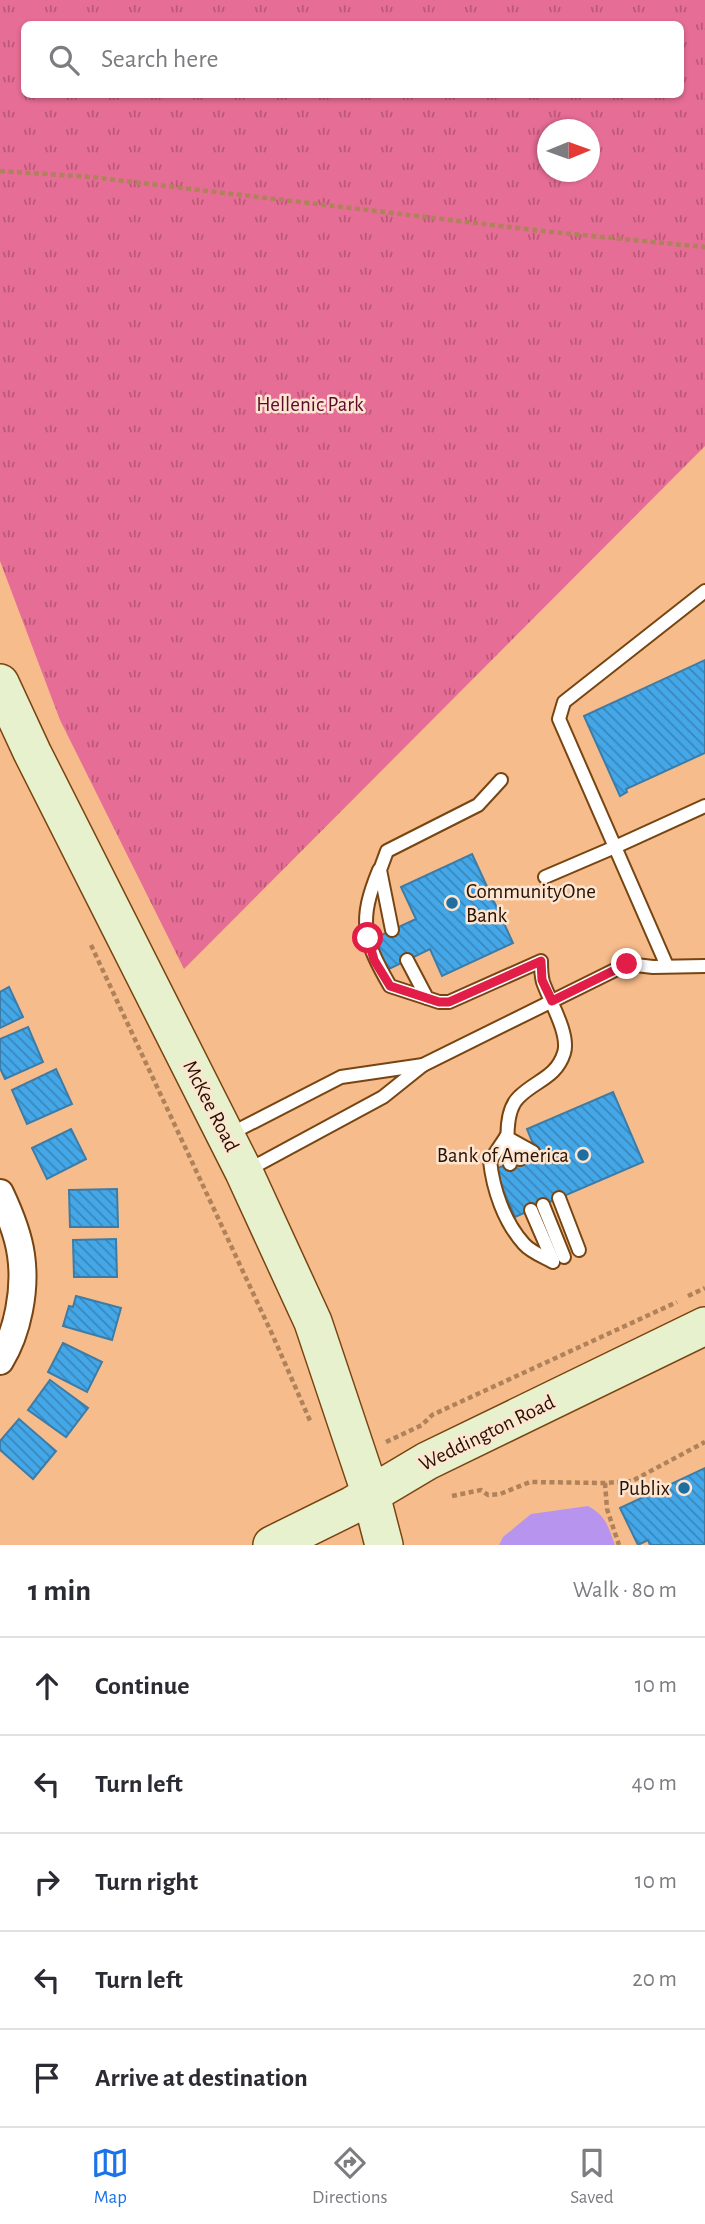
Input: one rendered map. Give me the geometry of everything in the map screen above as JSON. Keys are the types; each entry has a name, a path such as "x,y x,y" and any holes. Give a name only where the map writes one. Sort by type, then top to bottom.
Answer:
{"main road":[{"name":"McKee Road","path":"0,683 32,752 227,1136 313,1322 370,1494 384,1545"},
{"name":"Weddington Road","path":"272,1545 346,1509 427,1461 705,1326"}],"street":[{"path":"0,1193 12,1219 21,1255 15,1326 0,1361"}],"lane":[{"path":"667,967 559,719 564,702 705,591"},
{"path":"501,780 478,805 387,851 369,896 365,918 374,960 390,986 439,1002 449,1002 541,961 542,980 552,1001 565,1050 556,1070 517,1098 506,1137 490,1161 493,1184 510,1222 525,1245 559,1260 537,1208"},
{"path":"545,877 705,806"},
{"path":"380,870 392,930"},
{"path":"407,960 427,998"},
{"path":"244,1172 383,1097 423,1065 627,964 705,966"},
{"path":"227,1136 341,1077 423,1065"},
{"path":"506,1137 533,1152"},
{"path":"506,1137 515,1161"},
{"path":"559,1198 579,1250"}],"path":[{"path":"0,172 91,177 511,228 705,247"},
{"path":"452,1496 481,1490 488,1495 500,1494 530,1482 632,1481 705,1442"},
{"path":"605,1483 607,1509 619,1545"}],"green space":[{"name":"Hellenic Park","path":"0,0 705,0 705,446 184,969 60,720 0,561"}],"shaded area":[{"path":"588,1506 603,1518 615,1545 499,1545 503,1537 531,1514"}],"building":[{"path":"705,660 705,753 626,789 627,792 620,796 584,716"},
{"name":"CommunityOne Bank","path":"472,854 513,943 442,976 430,949 387,970 373,939 416,919 401,887"},
{"path":"9,987 23,1017 0,1028 0,992"},
{"path":"28,1027 43,1062 5,1079 0,1068 0,1039"},
{"path":"56,1069 72,1104 27,1124 12,1090"},
{"name":"Bank of America","path":"613,1092 643,1162 515,1217 494,1169 536,1151 527,1129"},
{"path":"71,1129 86,1159 47,1179 32,1148"},
{"path":"117,1189 118,1227 70,1227 69,1190"},
{"path":"116,1239 117,1277 74,1277 73,1240"},
{"path":"76,1296 121,1308 112,1340 63,1326 69,1306 73,1307"},
{"path":"63,1343 102,1362 87,1392 48,1372"},
{"path":"50,1380 88,1408 66,1437 28,1410"},
{"path":"19,1419 56,1451 33,1479 0,1450 0,1441"},
{"name":"Publix","path":"705,1468 705,1545 650,1545 648,1540 638,1545 620,1508"}],"place":[{"name":"CommunityOne Bank","path":"452,903"},
{"name":"Bank of America","path":"583,1155"},
{"name":"Publix","path":"684,1488"}],"route":[{"path":"368,938 374,960 390,986 439,1002 449,1002 541,961 542,980 552,1001 627,964"}]}
